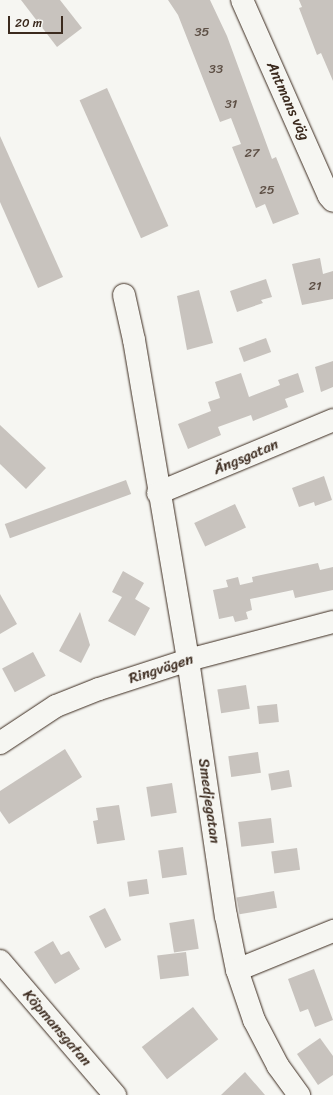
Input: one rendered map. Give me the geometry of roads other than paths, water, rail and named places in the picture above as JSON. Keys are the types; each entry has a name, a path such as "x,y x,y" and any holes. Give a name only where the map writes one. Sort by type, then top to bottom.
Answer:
{"street":[{"name":"Antmans väg","path":"242,0 333,201"},
{"name":"Smedjegatan","path":"124,295 134,340 158,493 188,660 226,916 238,970 254,1020 278,1066 299,1095"},
{"name":"Ängsgatan","path":"158,493 333,420"},
{"name":"Ringvägen","path":"0,743 56,706 188,660 333,622"},
{"path":"238,970 333,931"},
{"name":"Köpmansgatan","path":"0,961 115,1095"}]}
